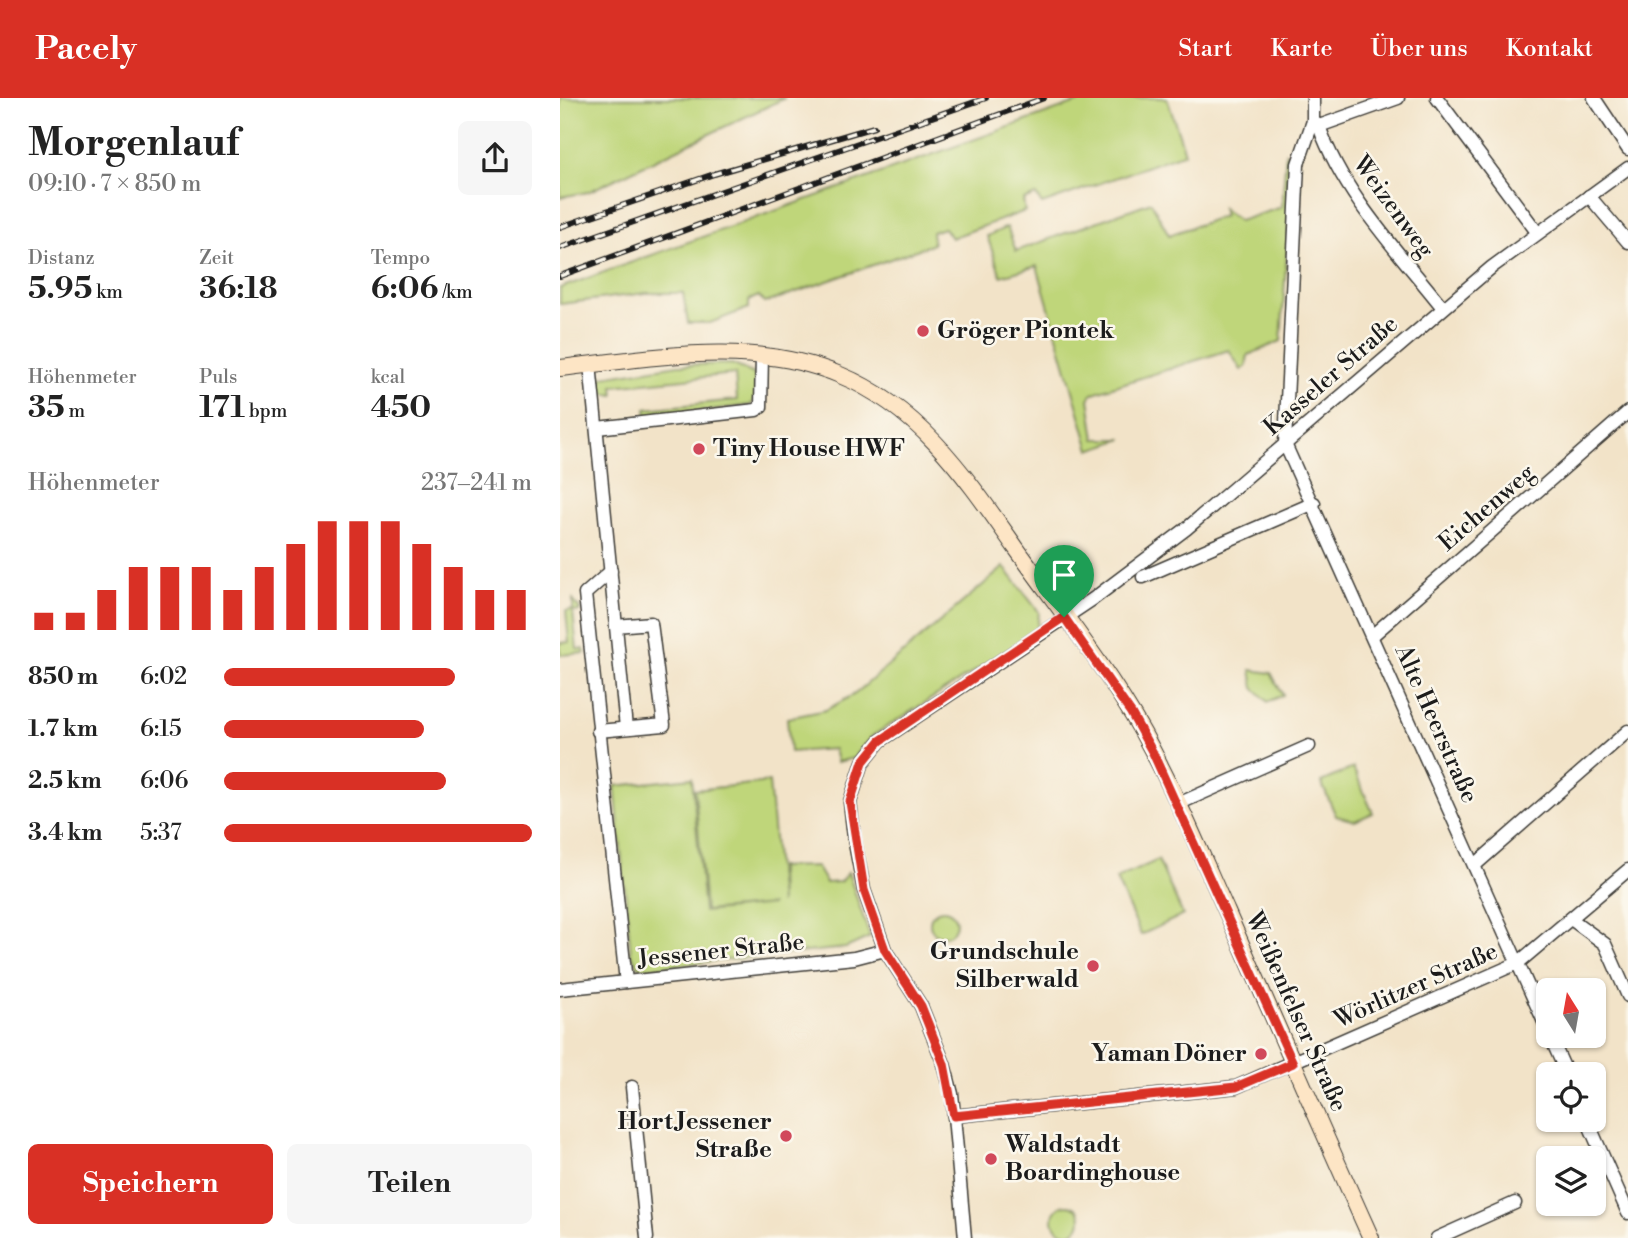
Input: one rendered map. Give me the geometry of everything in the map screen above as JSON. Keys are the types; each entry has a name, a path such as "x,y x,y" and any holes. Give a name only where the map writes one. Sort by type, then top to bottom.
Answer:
{"street":[{"path":"1313,98 1316,123 1398,98"},
{"path":"1437,98 1536,232"},
{"path":"1594,98 1628,149"},
{"name":"Weizenweg","path":"1316,123 1338,169 1361,207 1443,308"},
{"name":"Alte Heerstraße","path":"1316,123 1298,164 1285,444 1314,503 1536,1005"},
{"name":"Kasseler Straße","path":"965,1238 954,1116 944,1064 921,1006 885,950 864,890 850,802 863,762 880,741 1064,617 1186,529 1443,308 1536,232 1628,168"},
{"path":"1588,196 1628,242"},
{"name":"Weißenfelser Straße","path":"560,368 690,355 762,355 837,373 876,394 914,421 978,493 1131,713 1178,804 1371,1238"},
{"path":"597,428 756,410 761,407 762,355"},
{"path":"590,365 626,728"},
{"name":"Eichenweg","path":"1373,635 1628,412"},
{"path":"1143,577 1314,503"},
{"path":"611,571 585,594 626,982"},
{"path":"598,732 664,725 651,623 616,626"},
{"path":"1475,865 1628,731"},
{"path":"1178,804 1309,746"},
{"path":"1518,963 1628,870"},
{"path":"1571,919 1605,944 1628,996"},
{"name":"Jessener Straße","path":"560,989 854,958 885,950"},
{"name":"Wörlitzer Straße","path":"954,1116 1236,1087 1518,963"},
{"path":"632,1087 647,1238"},
{"path":"1592,1132 1628,1213"},
{"path":"1437,1238 1515,1203"}],"green space":[{"path":"560,98 785,98 588,192 560,197"},
{"path":"1090,98 1167,98 1185,153 1042,204 1036,195 1023,200 1025,211 951,238 944,228 932,232 933,244 765,303 759,296 749,300 749,308 710,323 688,323 683,293 646,293 560,304 560,288"},
{"path":"1286,153 1293,157 1281,341 1248,355 1246,367 1241,370 1229,350 1093,393 1089,399 1095,439 1123,439 1090,450 1037,266 1001,276 987,236 1007,227 1016,251 1151,202 1169,235 1224,216 1222,208 1239,221 1282,207"},
{"path":"732,364 754,374 756,395 751,405 647,417 646,409 737,400 735,374 613,386 614,395 600,393 602,377 678,365"},
{"path":"1004,567 1039,612 1037,632 872,736 854,758 837,762 834,749 790,752 787,718 826,710 855,694"},
{"path":"573,600 581,611 573,612 577,649 584,649 585,653 560,655 560,643 569,642 566,611 573,610"},
{"path":"1251,670 1271,673 1283,695 1268,702 1254,688"},
{"path":"1353,768 1373,813 1355,821 1336,816 1321,782"},
{"path":"692,778 704,912 772,905 705,911 695,790 769,782 780,904 779,867 816,866 826,883 840,882 848,872 870,937 846,948 648,968 638,966 631,954 615,786"},
{"path":"1158,860 1183,915 1141,935 1116,879"},
{"path":"943,910 952,914 956,923 952,932 943,936 934,932 930,923 934,914"},
{"path":"1067,1205 1077,1209 1081,1219 1077,1229 1067,1233 1057,1229 1053,1219 1057,1209"}],"railway":[{"path":"560,248 986,98"},
{"path":"560,276 1044,98"},
{"path":"560,227 714,174 874,127"}],"place":[{"name":"Gröger Piontek","path":"923,331"},
{"name":"Tiny House HWF","path":"699,449"},
{"name":"Grundschule Silberwald","path":"1093,966"},
{"name":"Yaman Döner","path":"1261,1054"},
{"name":"Hort Jessener Straße","path":"786,1136"},
{"name":"Waldstadt Boardinghouse","path":"991,1159"}],"route":[{"path":"1064,617 1131,713 1153,753 1293,1063 1236,1087 954,1116 952,1094 944,1064 921,1006 885,950 864,890 850,802 863,762 880,741 1064,617"}]}
